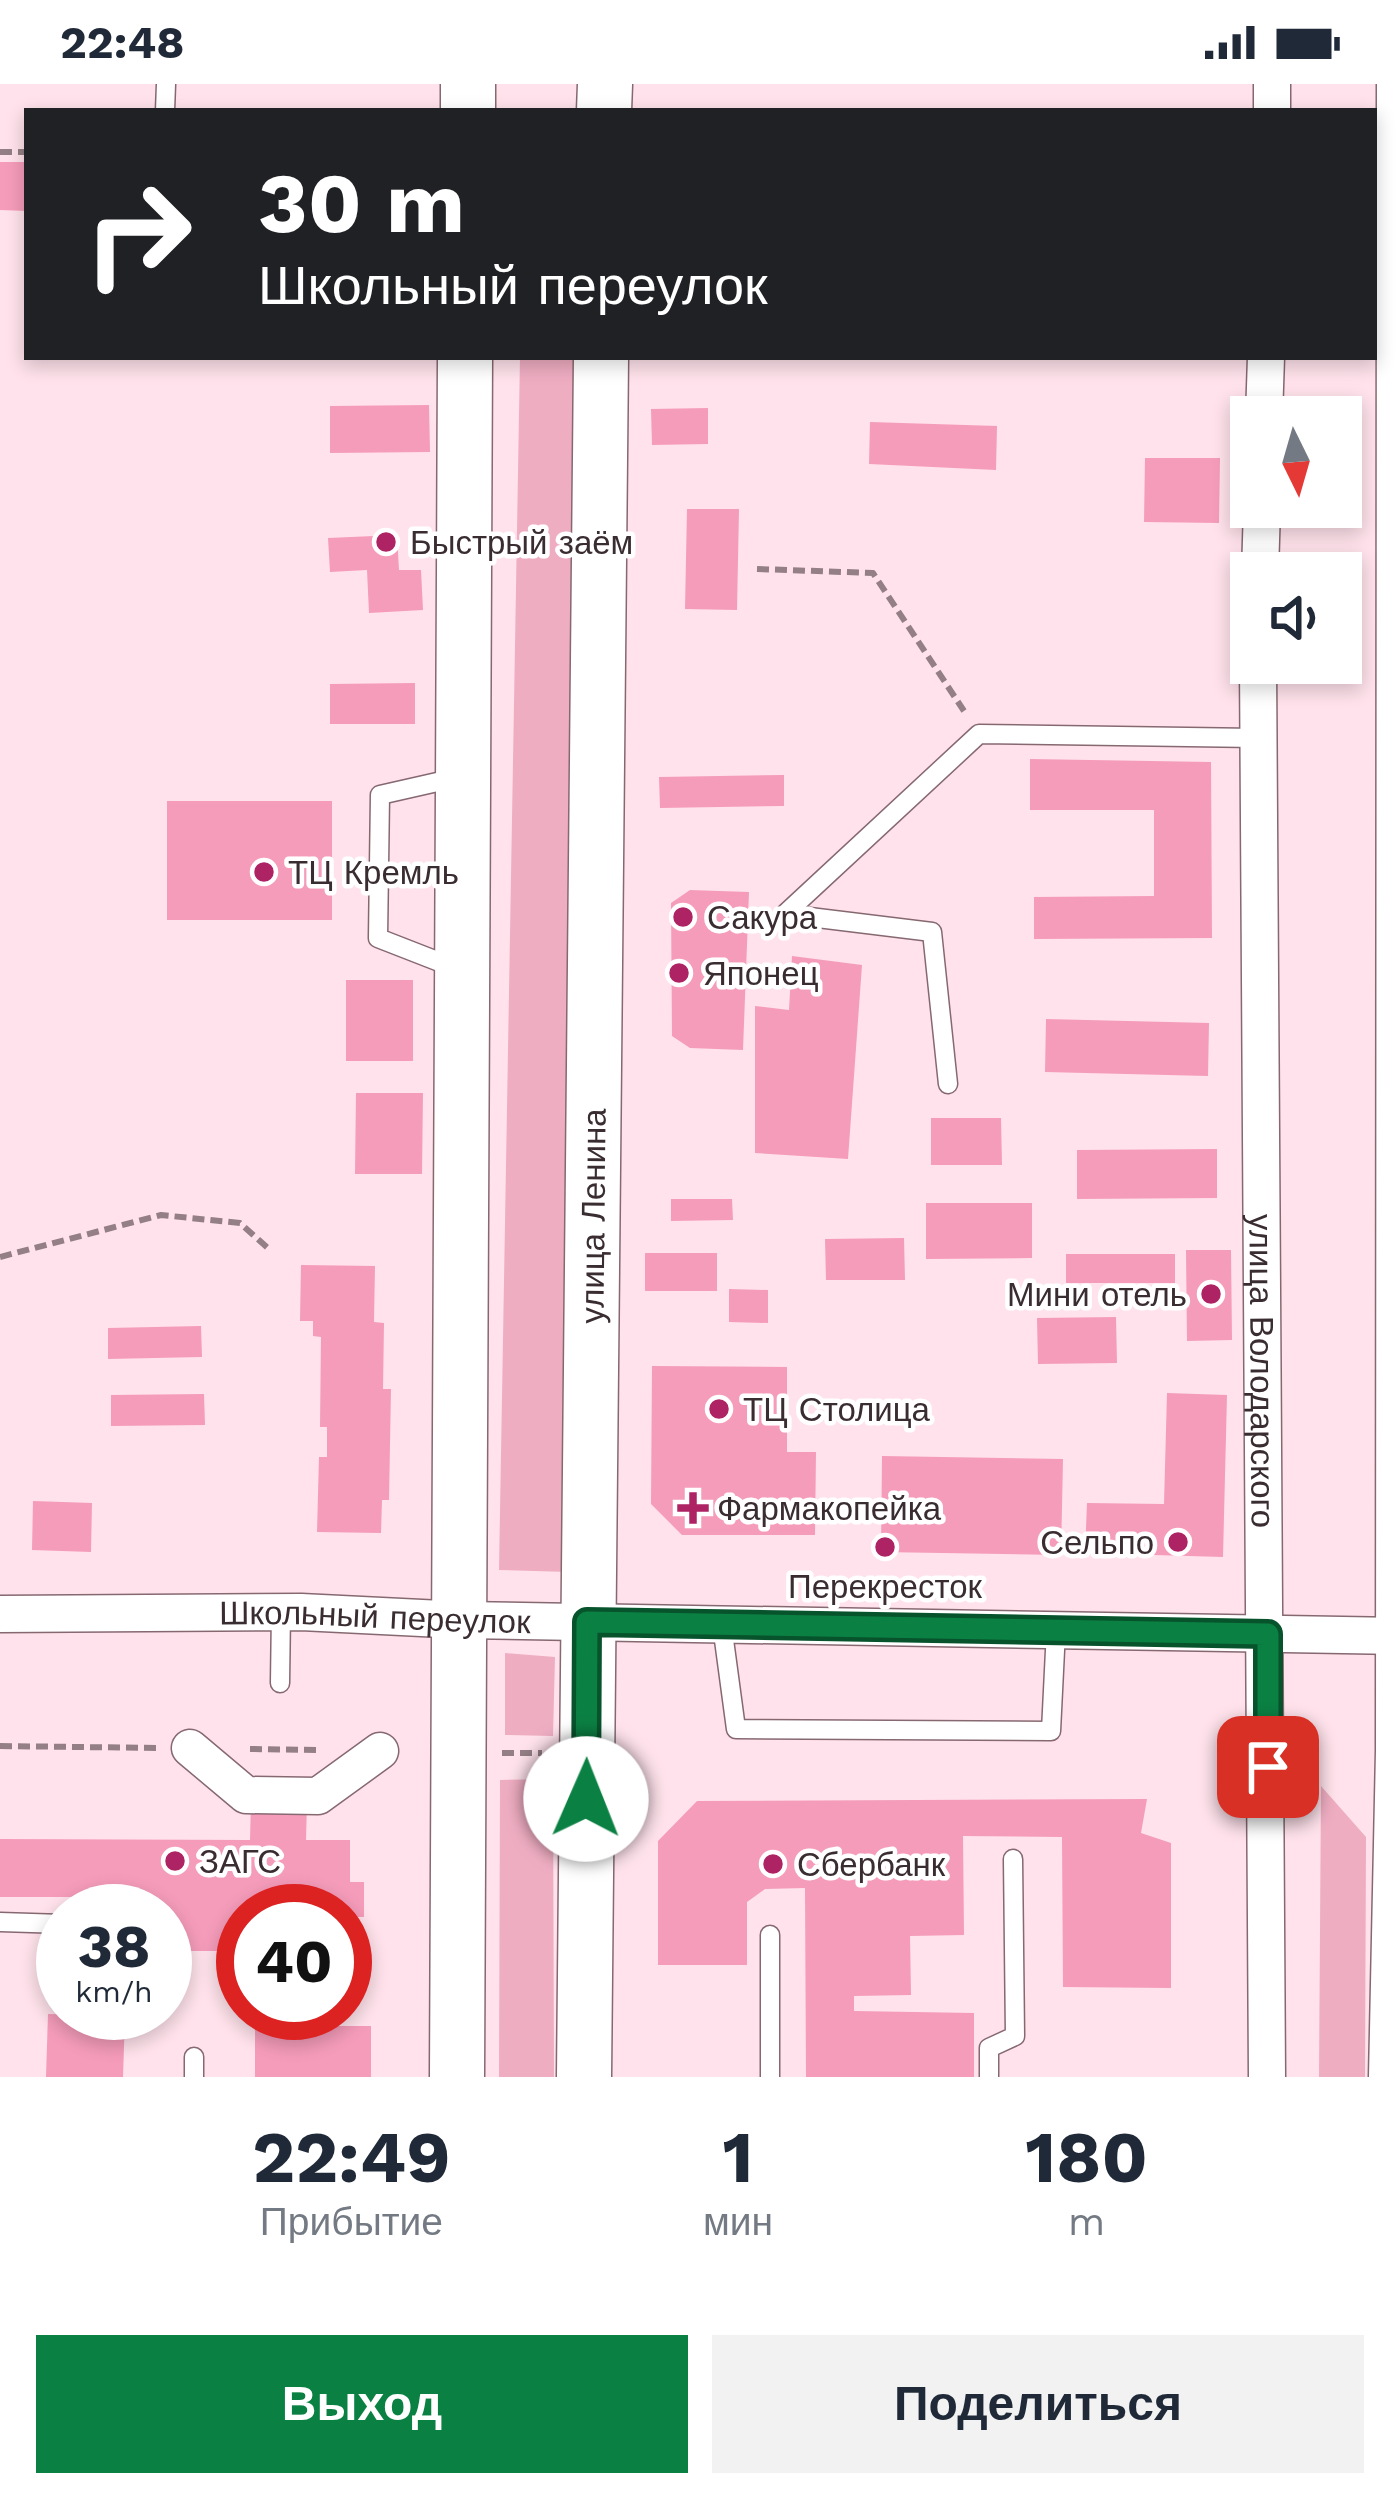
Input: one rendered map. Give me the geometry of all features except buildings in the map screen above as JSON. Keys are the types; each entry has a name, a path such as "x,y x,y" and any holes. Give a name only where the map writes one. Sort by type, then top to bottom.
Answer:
{"street":[{"path":"1387,2077 1397,1751 1395,84"},
{"path":"457,2077 466,360"},
{"name":"улица Ленина","path":"584,2077 601,360"},
{"path":"1265,396 1266,360"},
{"name":"улица Володарского","path":"1257,684 1268,1634 1267,2077"},
{"name":"Школьный переулок","path":"0,1614 281,1612 462,1620 1397,1635"},
{"path":"190,1748 246,1795 318,1796 380,1751"}],"lane":[{"path":"948,1084 932,932 785,914 979,734 1256,737"},
{"path":"463,971 378,938 380,795 465,776"},
{"path":"280,1682 281,1612"},
{"path":"722,1625 736,1729 1051,1731 1055,1630"},
{"path":"989,2077 989,2048 1016,2036 1013,1859"},
{"path":"0,1922 36,1923"},
{"path":"770,1935 770,2077"}],"path":[{"path":"757,569 873,573 979,734"},
{"path":"0,1257 161,1215 240,1222 269,1250"}],"shaded area":[{"path":"520,360 576,360 569,1572 499,1570"},
{"path":"505,1653 555,1657 553,1736 505,1735"},
{"path":"553,1779 554,2077 499,2077 500,1780"},
{"path":"1321,1786 1366,1837 1365,2077 1319,2077"}],"place":[{"name":"Быстрый заём","path":"386,542"},
{"name":"ТЦ Кремль","path":"264,872"},
{"name":"Сакура","path":"683,917"},
{"name":"Японец","path":"679,973"},
{"name":"Мини отель","path":"1211,1294"},
{"name":"ТЦ Столица","path":"719,1409"},
{"name":"Фармакопейка","path":"693,1508"},
{"name":"Сельпо","path":"1178,1542"},
{"name":"Перекресток","path":"885,1547"},
{"name":"ЗАГС","path":"175,1861"},
{"name":"Сбербанк","path":"773,1864"}],"route":[{"path":"586,1799 587,1622 1268,1634 1268,1767"}]}
